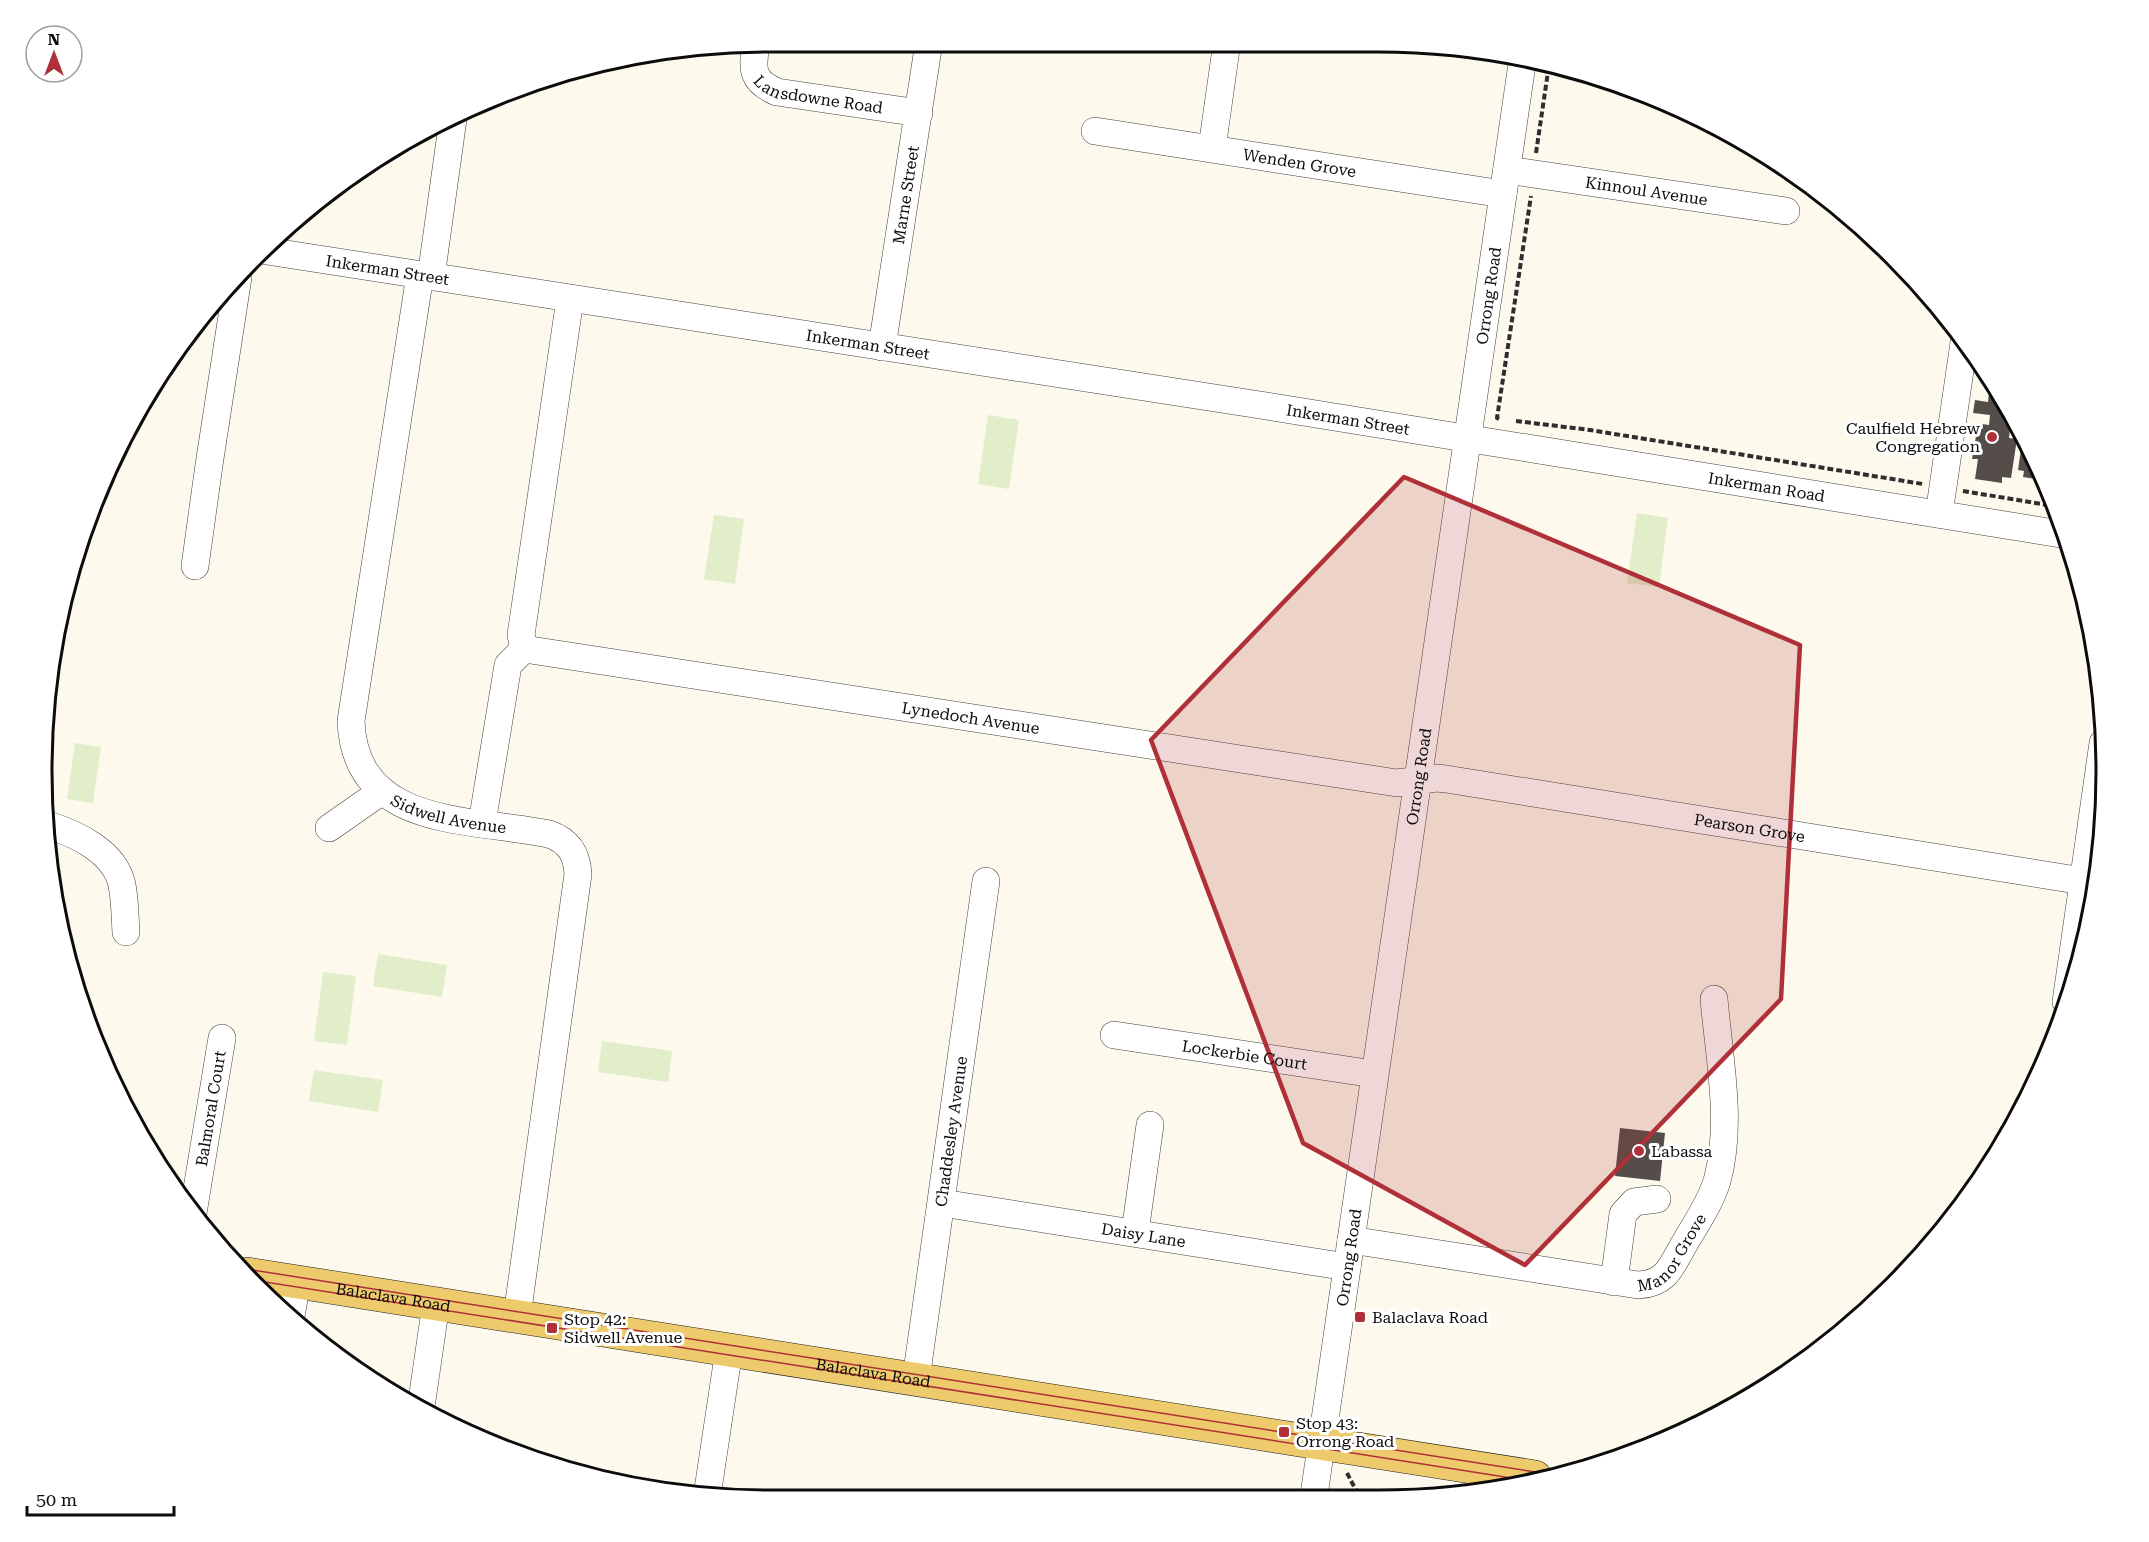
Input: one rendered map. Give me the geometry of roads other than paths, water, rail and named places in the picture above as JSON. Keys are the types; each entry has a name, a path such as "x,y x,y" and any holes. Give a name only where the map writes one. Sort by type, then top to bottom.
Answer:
{"main road":[{"name":"Balaclava Road","path":"260,1276 1522,1475"}],"street":[{"name":"Marne Street","path":"882,347 927,52"},
{"path":"1212,148 1226,52"},
{"name":"Lansdowne Road","path":"755,53 754,73 767,87 777,92 918,113"},
{"name":"Orrong Road","path":"1315,1490 1522,67"},
{"name":"Sidwell Avenue","path":"451,128 351,721 351,736 365,774 381,792 398,803 428,815 556,837 570,847 577,864 578,874 517,1316"},
{"name":"Wenden Grove","path":"1095,131 1212,148 1505,182"},
{"name":"Kinnoul Avenue","path":"1505,182 1534,174 1786,211"},
{"name":"Inkerman Street","path":"274,253 1467,438"},
{"path":"195,566 236,292"},
{"path":"482,823 508,664 524,648 521,635 570,298"},
{"path":"1939,514 1962,354"},
{"name":"Inkerman Road","path":"1467,438 2055,533"},
{"name":"Lynedoch Avenue","path":"524,648 1397,783 1417,780"},
{"name":"Pearson Grove","path":"1417,780 1446,779 2083,881"},
{"path":"329,828 381,792"},
{"path":"2073,954 2095,795"},
{"path":"55,828 79,838 111,860 122,885 126,932"},
{"name":"Chaddesley Avenue","path":"916,1379 986,881"},
{"name":"Manor Grove","path":"1351,1240 1614,1281 1649,1285 1663,1278 1702,1214 1716,1182 1722,1152 1724,1109 1713,999"},
{"name":"Lockerbie Court","path":"1114,1035 1374,1074"},
{"name":"Balmoral Court","path":"196,1201 222,1038"},
{"path":"1135,1232 1150,1125"},
{"path":"1614,1281 1623,1214 1634,1202 1657,1199"},
{"name":"Daisy Lane","path":"942,1203 1135,1232 1347,1268"},
{"path":"293,1307 297,1281"},
{"path":"422,1398 436,1304"},
{"path":"708,1486 729,1350"}],"tram line":[{"path":"255,1270 1535,1472"},
{"path":"266,1282 1508,1478"}],"place":[{"name":"Caulfield Hebrew Congregation","path":"1992,437"},
{"name":"Labassa","path":"1639,1151"},
{"name":"Balaclava Road","path":"1360,1317"},
{"name":"Stop 42: Sidwell Avenue","path":"552,1328"},
{"name":"Stop 43: Orrong Road","path":"1284,1432"}]}
